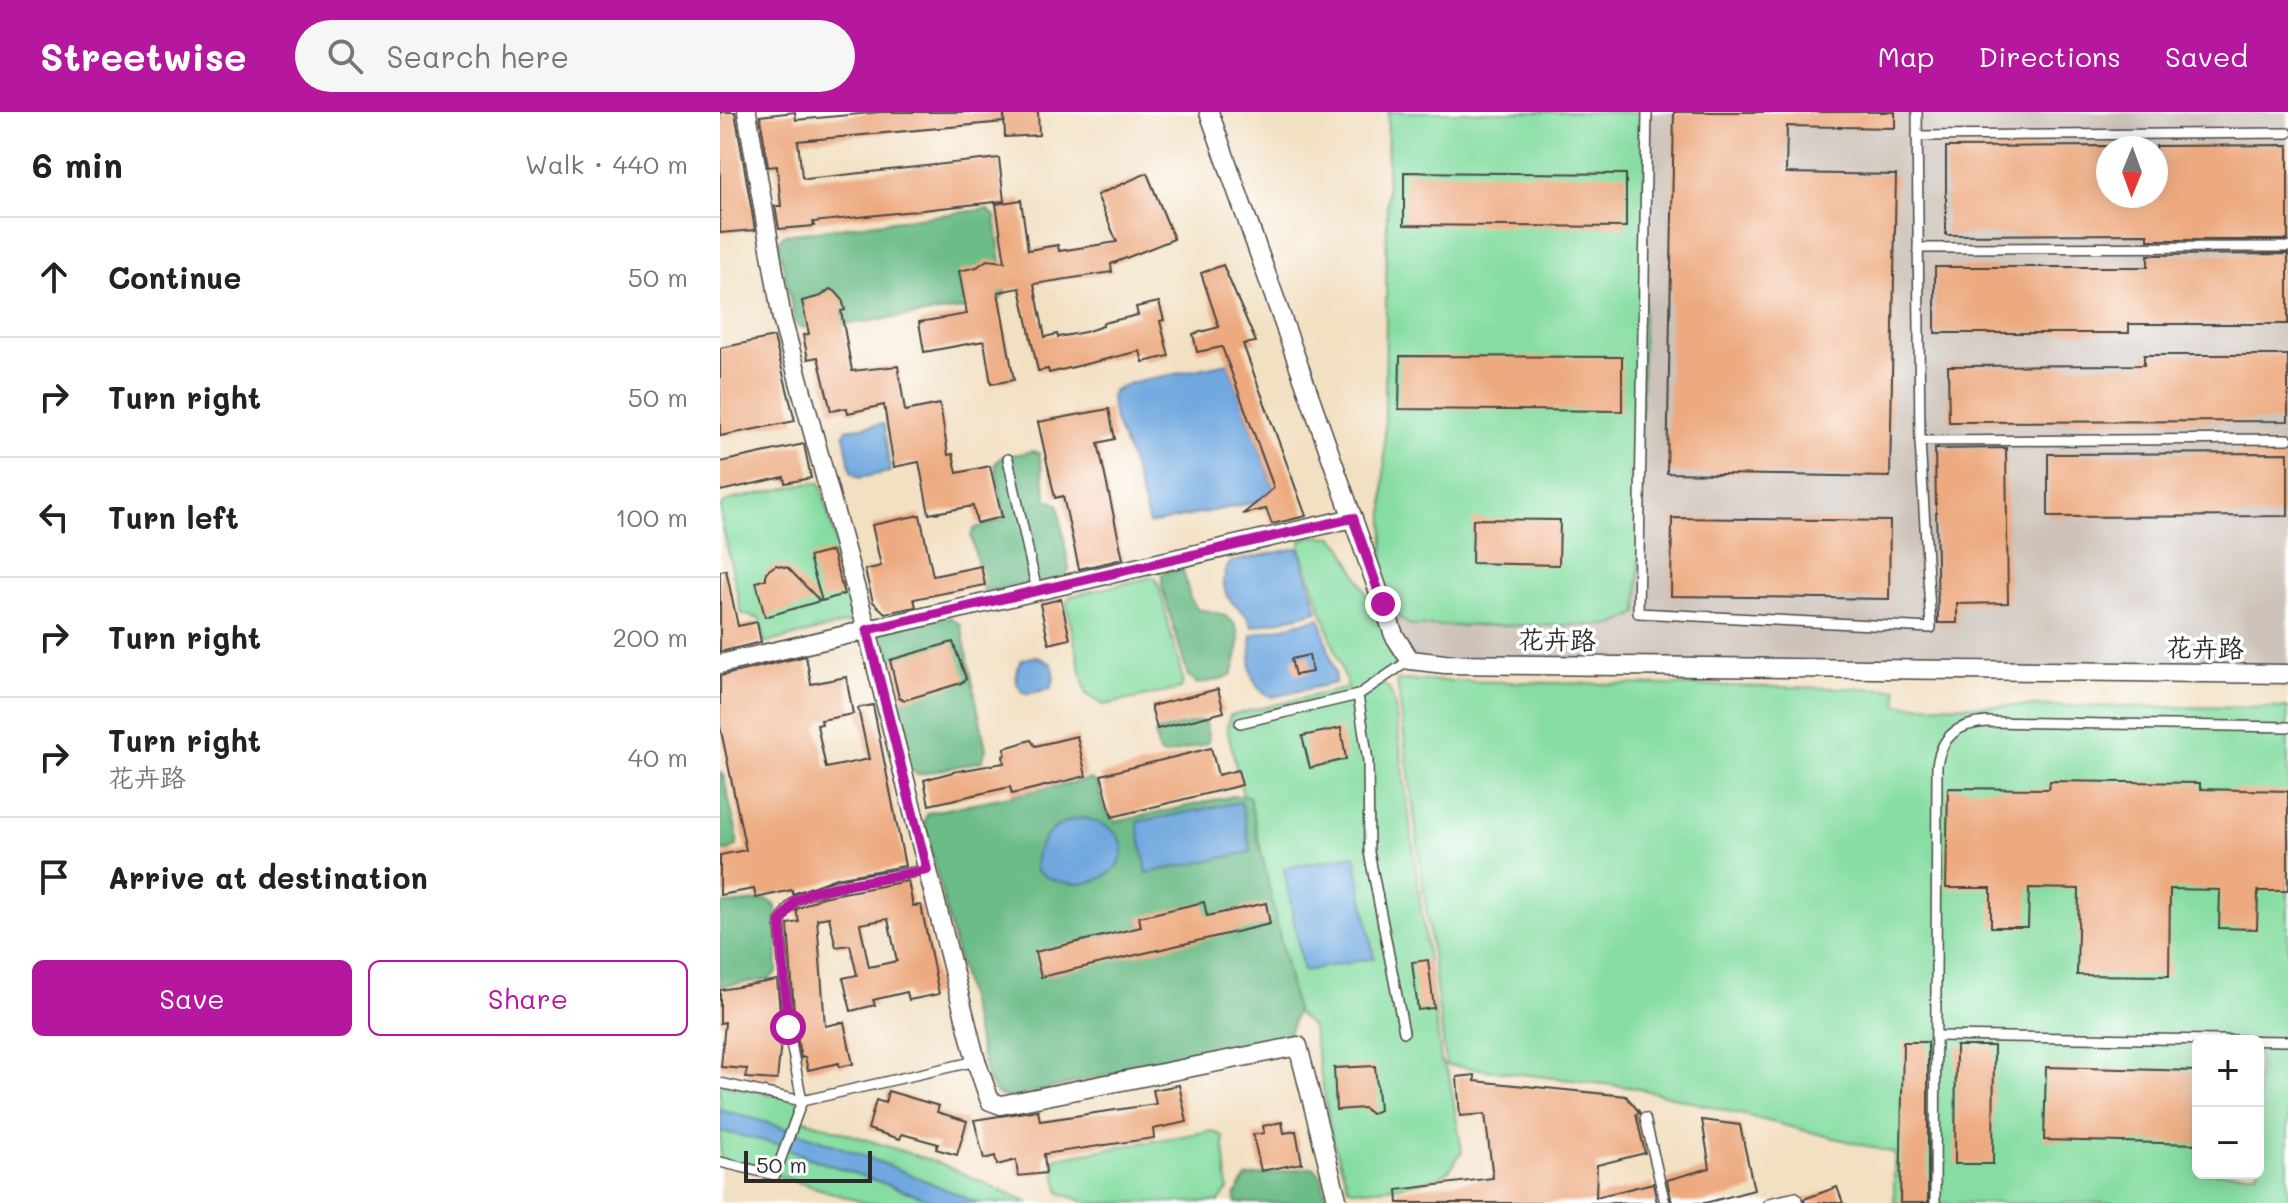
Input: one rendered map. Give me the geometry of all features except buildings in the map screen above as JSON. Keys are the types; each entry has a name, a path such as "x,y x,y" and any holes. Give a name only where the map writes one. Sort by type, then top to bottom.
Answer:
{"street":[{"path":"747,112 782,319 867,630 976,1061 990,1101 1001,1105 1298,1046 1338,1203"},
{"path":"1209,112 1394,635 1410,660"},
{"path":"720,664 1353,518"},
{"name":"花卉路","path":"1410,660 1445,664 2288,674"}],"lane":[{"path":"1647,112 1638,613 1931,628 1920,441 1917,112"},
{"path":"1917,136 2288,133"},
{"path":"1918,248 2288,247"},
{"path":"1920,441 2288,439"},
{"path":"1008,459 1037,591"},
{"path":"1240,723 1358,695 1410,660"},
{"path":"1358,695 1368,761 1369,852 1404,1032"},
{"path":"1935,1203 1937,765 1940,750 1956,731 1968,723 2288,727"},
{"path":"720,1162 775,1175 802,1101 788,1027 780,922 795,901 814,891 927,870"},
{"path":"1936,1036 2288,1041"},
{"path":"720,1083 802,1101 976,1061"},
{"path":"1645,1118 1665,1203"},
{"path":"1769,1203 1796,1197 1798,1203"}],"shaded area":[{"path":"1387,112 2288,112 2288,674 1410,660 1383,604"}],"green space":[{"path":"1388,112 1647,112 1638,613 1614,625 1411,626 1383,604"},
{"path":"987,209 995,216 1005,293 995,305 815,328 800,327 795,322 778,241 784,235"},
{"path":"1033,451 1039,453 1047,500 1058,504 1069,570 1063,578 984,591 971,536 975,528 1005,519 995,464 1000,458"},
{"path":"820,483 855,613 848,623 765,643 760,619 742,614 721,519 721,506 730,500"},
{"path":"1311,536 1333,537 1342,546 1399,658 1396,670 1379,681 1389,689 1394,700 1441,1061 1449,1075 1462,1151 1449,1170 1439,1176 1382,1188 1348,1187 1332,1137 1312,1027 1296,1012 1249,796 1243,796 1227,728 1230,715 1348,688 1300,547 1301,541"},
{"path":"1170,570 1183,570 1190,598 1198,610 1224,616 1237,629 1238,649 1232,674 1197,684 1188,676 1162,587 1162,574"},
{"path":"1153,577 1157,580 1183,680 1181,689 1104,705 1086,694 1066,603 1071,596"},
{"path":"950,617 961,625 986,749 982,761 917,775 906,765 876,640 883,630"},
{"path":"1397,680 1897,689 1898,705 2288,708 2288,1203 1894,1203 1894,1153 1637,1088 1446,1065"},
{"path":"1205,722 1209,739 1206,744 1159,754 1155,734 1158,731"},
{"path":"720,772 737,833 737,846 729,851 720,851"},
{"path":"1091,779 1098,785 1103,808 1115,822 1234,796 1249,796 1296,1012 1289,1034 1008,1098 997,1094 988,1081 924,821 928,813"},
{"path":"768,900 776,906 777,972 769,979 720,986 720,905"},
{"path":"720,1083 802,1101 796,1117 942,1164 1029,1203 865,1203 775,1175 720,1162"},
{"path":"1211,1131 1223,1136 1228,1189 1219,1202 1089,1203 1060,1193 1054,1168 1056,1158"},
{"path":"1313,1167 1321,1175 1328,1203 1236,1203 1235,1196 1246,1177"}],"water":[{"path":"1228,363 1274,488 1256,502 1149,524 1131,461 1114,419 1112,392 1128,384"},
{"path":"884,424 890,472 859,478 851,472 844,434 847,429"},
{"path":"1297,548 1318,611 1252,627 1227,596 1224,579 1228,566 1231,562"},
{"path":"1320,618 1335,683 1272,697 1263,692 1251,671 1252,635"},
{"path":"1036,656 1052,664 1054,680 1050,689 1025,694 1017,682 1017,669 1021,660"},
{"path":"1241,802 1251,852 1147,873 1137,822"},
{"path":"1084,818 1109,828 1121,841 1122,855 1115,868 1101,878 1082,883 1060,882 1036,871 1038,851 1048,834 1064,823"},
{"path":"1355,855 1374,958 1303,971 1284,868"},
{"path":"720,1110 851,1151 978,1203 940,1203 777,1144 720,1131"}],"route":[{"path":"788,1027 780,922 795,901 814,891 927,870 867,630 1353,518 1383,604"}]}
